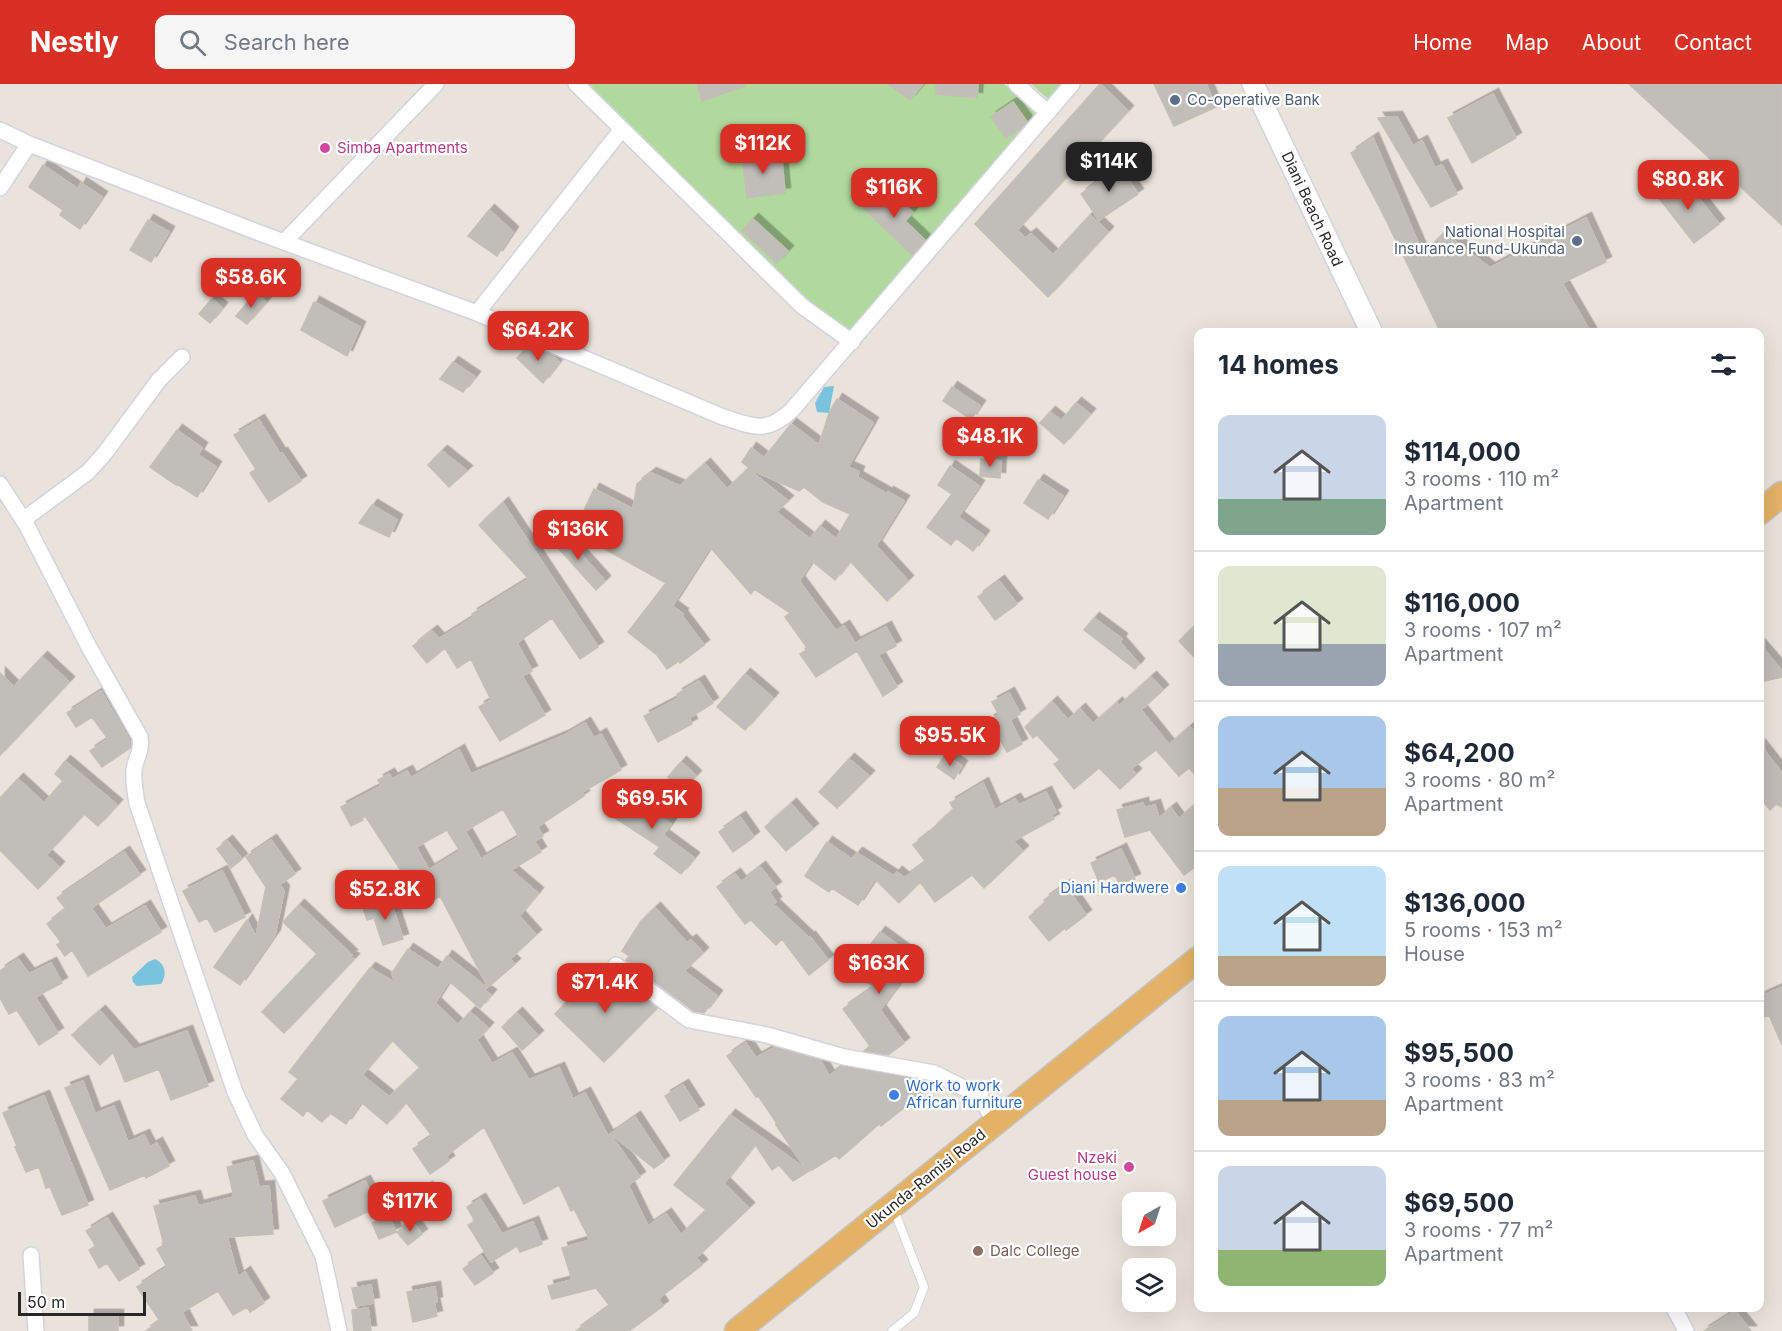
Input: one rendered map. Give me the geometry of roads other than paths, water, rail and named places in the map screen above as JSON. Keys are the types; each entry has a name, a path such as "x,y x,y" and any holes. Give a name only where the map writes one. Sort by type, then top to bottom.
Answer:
{"highway":[{"path":"1764,509 1782,494"},
{"name":"Ukunda-Ramisi Road","path":"742,1330 1194,962"}],"main road":[{"name":"Diani Beach Road","path":"1253,84 1370,328"}],"street":[{"path":"284,242 436,84"},
{"path":"576,84 802,306 852,342"},
{"path":"1016,84 1047,112"},
{"path":"0,130 29,144 284,242 477,313 723,417 753,426 772,425 784,418 852,342 1072,84"},
{"path":"477,313 622,129"},
{"path":"0,188 29,144"},
{"path":"23,520 88,472 105,453 159,380 183,357"},
{"path":"0,484 23,520 89,647 140,737 141,749 134,768 137,803 235,1092 255,1135 282,1173 323,1256 339,1331"},
{"path":"616,965 689,1020 767,1035 844,1057 934,1073 980,1096 995,1123"},
{"path":"32,1255 36,1331"},
{"path":"1676,1312 1686,1331"}],"lane":[{"path":"892,1331 914,1313 924,1287 893,1206"}],"water":[{"path":"834,386 829,413 817,412 815,403 824,387"},
{"path":"155,959 159,961 164,970 161,984 137,986 132,977 148,962"}],"place":[{"name":"Co-operative Bank","path":"1175,100"},
{"name":"Simba Apartments","path":"325,148"},
{"name":"National Hospital Insurance Fund-Ukunda","path":"1577,241"},
{"name":"Diani Hardwere","path":"1181,888"},
{"name":"Work to work African furniture","path":"894,1095"},
{"name":"Nzeki Guest house","path":"1129,1167"},
{"name":"Dalc College","path":"978,1251"}]}
